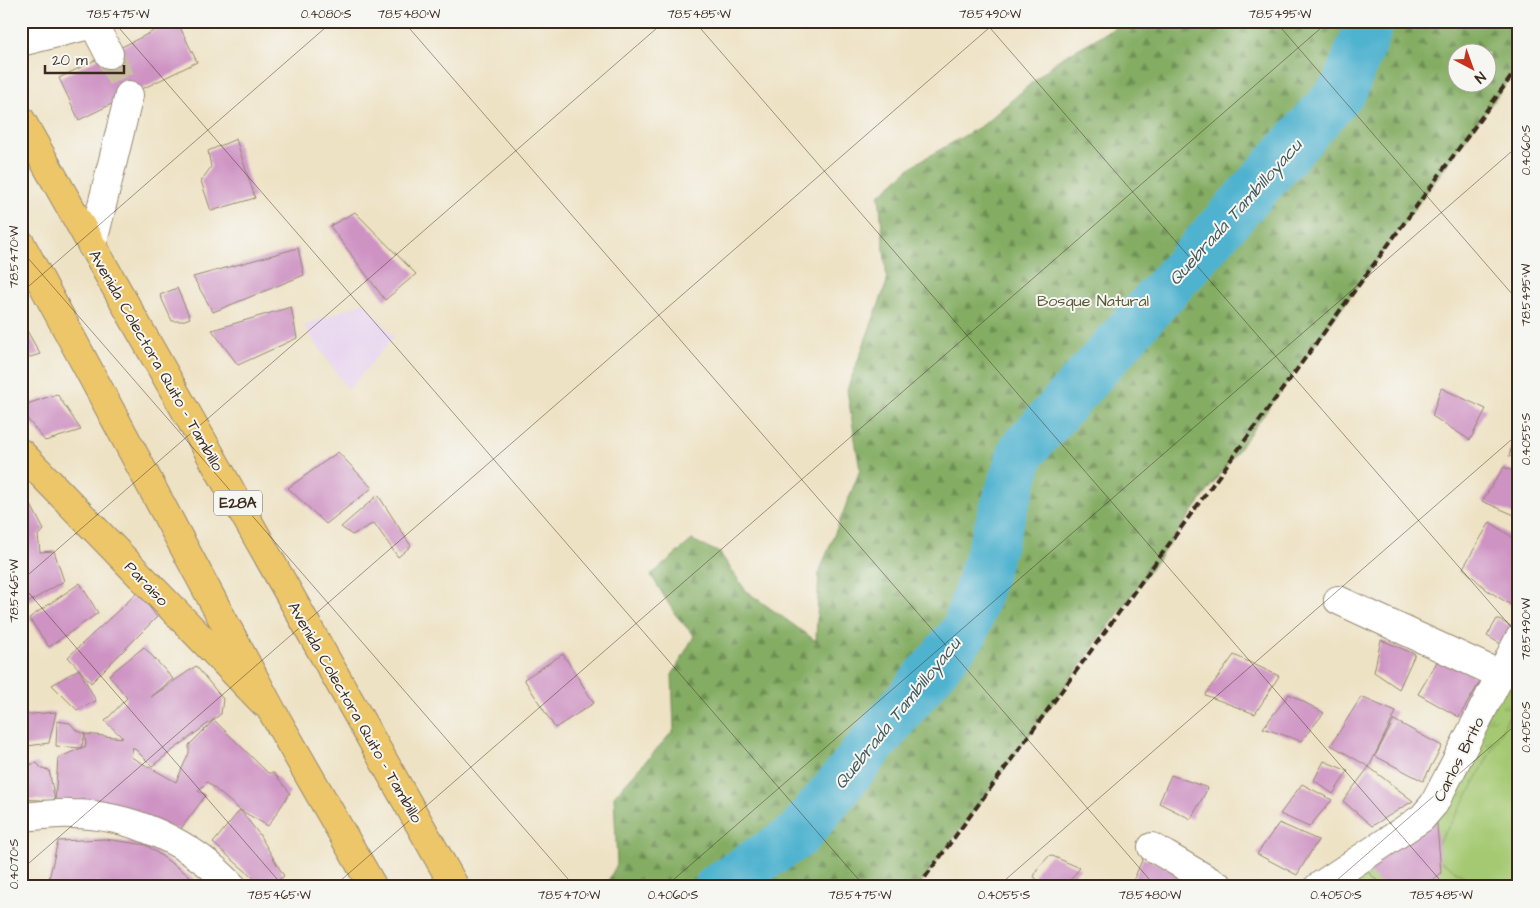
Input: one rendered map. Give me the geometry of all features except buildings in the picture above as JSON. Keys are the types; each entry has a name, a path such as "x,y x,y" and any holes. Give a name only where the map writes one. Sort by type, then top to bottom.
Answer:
{"main road":[{"name":"Avenida Colectora Quito - Tambillo","path":"21,120 455,887"},
{"path":"25,255 274,713 373,887"},
{"name":"Paraiso","path":"21,453 274,713"}],"street":[{"path":"21,42 93,23 109,54"},
{"path":"92,246 128,96"},
{"path":"1338,600 1501,675"},
{"name":"Carlos Brito","path":"1318,887 1429,812 1519,639"},
{"path":"21,817 72,814 117,819 159,833 194,854 233,887"},
{"path":"1152,847 1220,887"}],"shaded area":[{"path":"364,302 394,337 348,390 304,326"}],"green space":[{"name":"Bosque Natural","path":"1127,21 1519,21 1519,66 918,887 605,887 617,864 614,796 674,730 672,675 694,636 675,614 651,575 692,540 720,553 746,591 816,641 819,573 860,470 847,390 887,282 879,195 915,164 983,125 1058,60"},
{"path":"1519,654 1519,887 1314,887 1436,813"},
{"path":"1519,697 1519,887 1480,887 1431,855 1468,795"}],"waterway":[{"name":"Quebrada Tambilloyacu","path":"718,887 798,835 965,631 1022,451 1344,89 1371,21"}],"tunnel":[{"path":"109,54 129,95"}],"railway":[{"path":"918,887 1519,66"}]}
